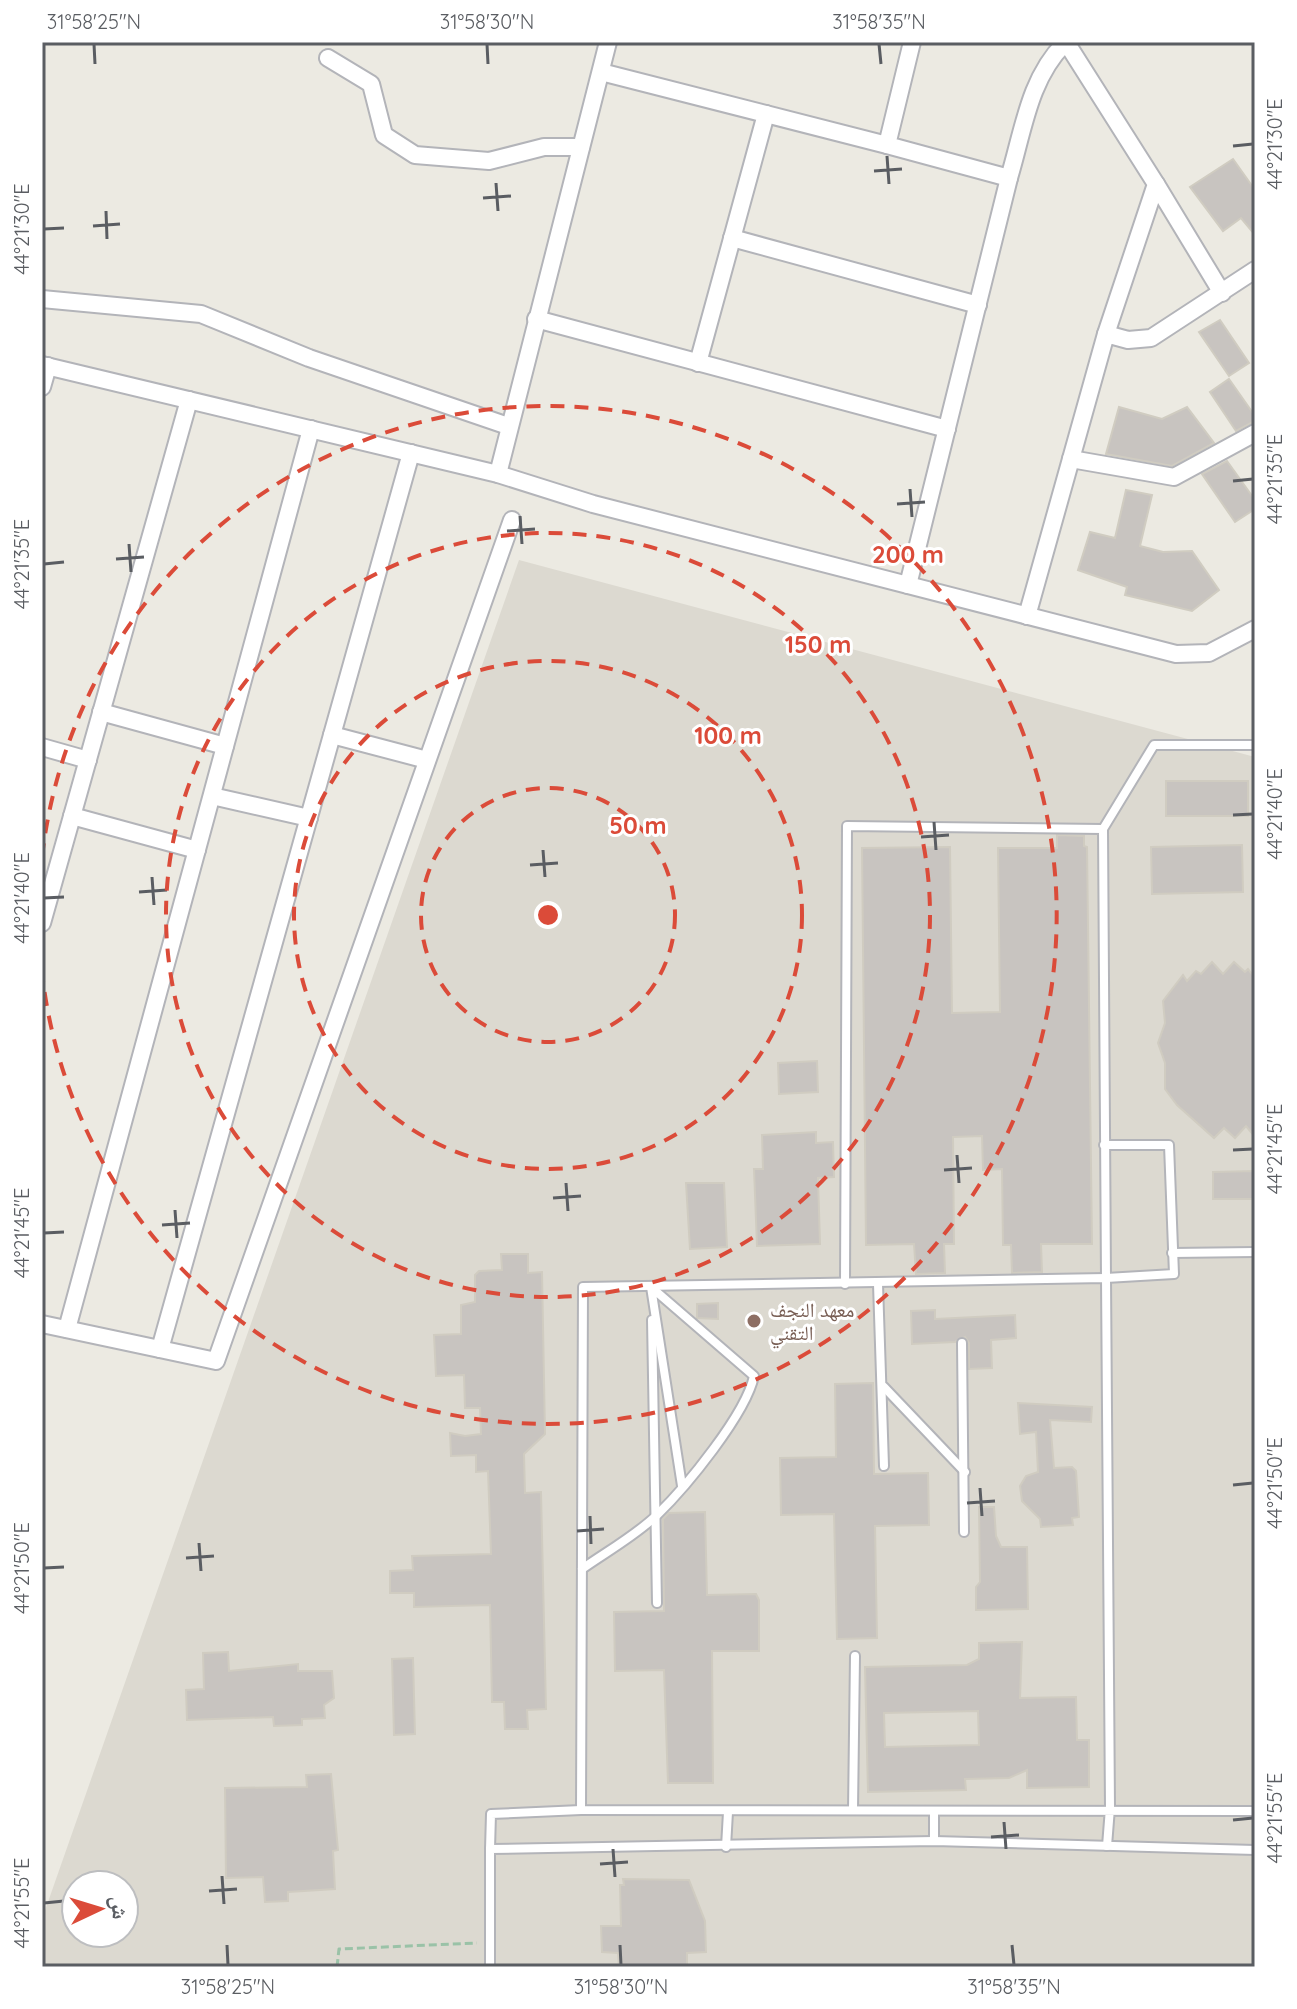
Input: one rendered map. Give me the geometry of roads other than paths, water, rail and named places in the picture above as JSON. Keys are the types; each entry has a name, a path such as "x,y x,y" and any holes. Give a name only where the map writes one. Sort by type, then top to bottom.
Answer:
{"street":[{"path":"498,474 608,42"},
{"path":"887,145 912,42"},
{"path":"908,585 1009,178 1038,80 1063,43 1156,184 1222,293"},
{"path":"328,58 371,84 384,135 415,155 489,161 544,147 581,147"},
{"path":"601,72 1009,178"},
{"path":"698,363 766,114"},
{"path":"1027,616 1106,334 1156,184"},
{"path":"732,238 978,305"},
{"path":"1106,334 1128,340 1151,338 1255,270"},
{"path":"42,299 201,314 309,358 508,426"},
{"path":"536,319 947,429"},
{"path":"42,387 45,365 498,474 593,504 1176,654 1209,653 1255,629"},
{"path":"42,923 189,400"},
{"path":"67,1329 311,429"},
{"path":"1071,459 1174,477 1255,433"},
{"path":"160,1349 411,453"},
{"path":"42,1324 216,1361 512,520"},
{"path":"101,712 225,746"},
{"path":"332,735 427,760"},
{"path":"42,747 88,760"},
{"path":"212,796 309,818"},
{"path":"72,816 197,850"}],"lane":[{"path":"1107,1846 1110,1808 1103,829 1154,745 1255,745"},
{"path":"845,1284 847,826 1103,829"},
{"path":"581,1810 583,1287 878,1284 1174,1274 1169,1145 1104,1145"},
{"path":"1172,1253 1255,1252"},
{"path":"878,1284 884,1466"},
{"path":"582,1569 656,1516 750,1397 754,1376 651,1287"},
{"path":"651,1287 682,1486"},
{"path":"651,1287 657,1603"},
{"path":"962,1343 964,1532"},
{"path":"883,1387 965,1472"},
{"path":"853,1810 855,1656"},
{"path":"490,1967 491,1814 581,1810 728,1812 1110,1808 1255,1811"},
{"path":"934,1811 934,1841"},
{"path":"726,1847 728,1812"},
{"path":"490,1849 934,1841 1255,1850"}],"place":[{"name":"معهد النجف التقني","path":"754,1321"}]}
